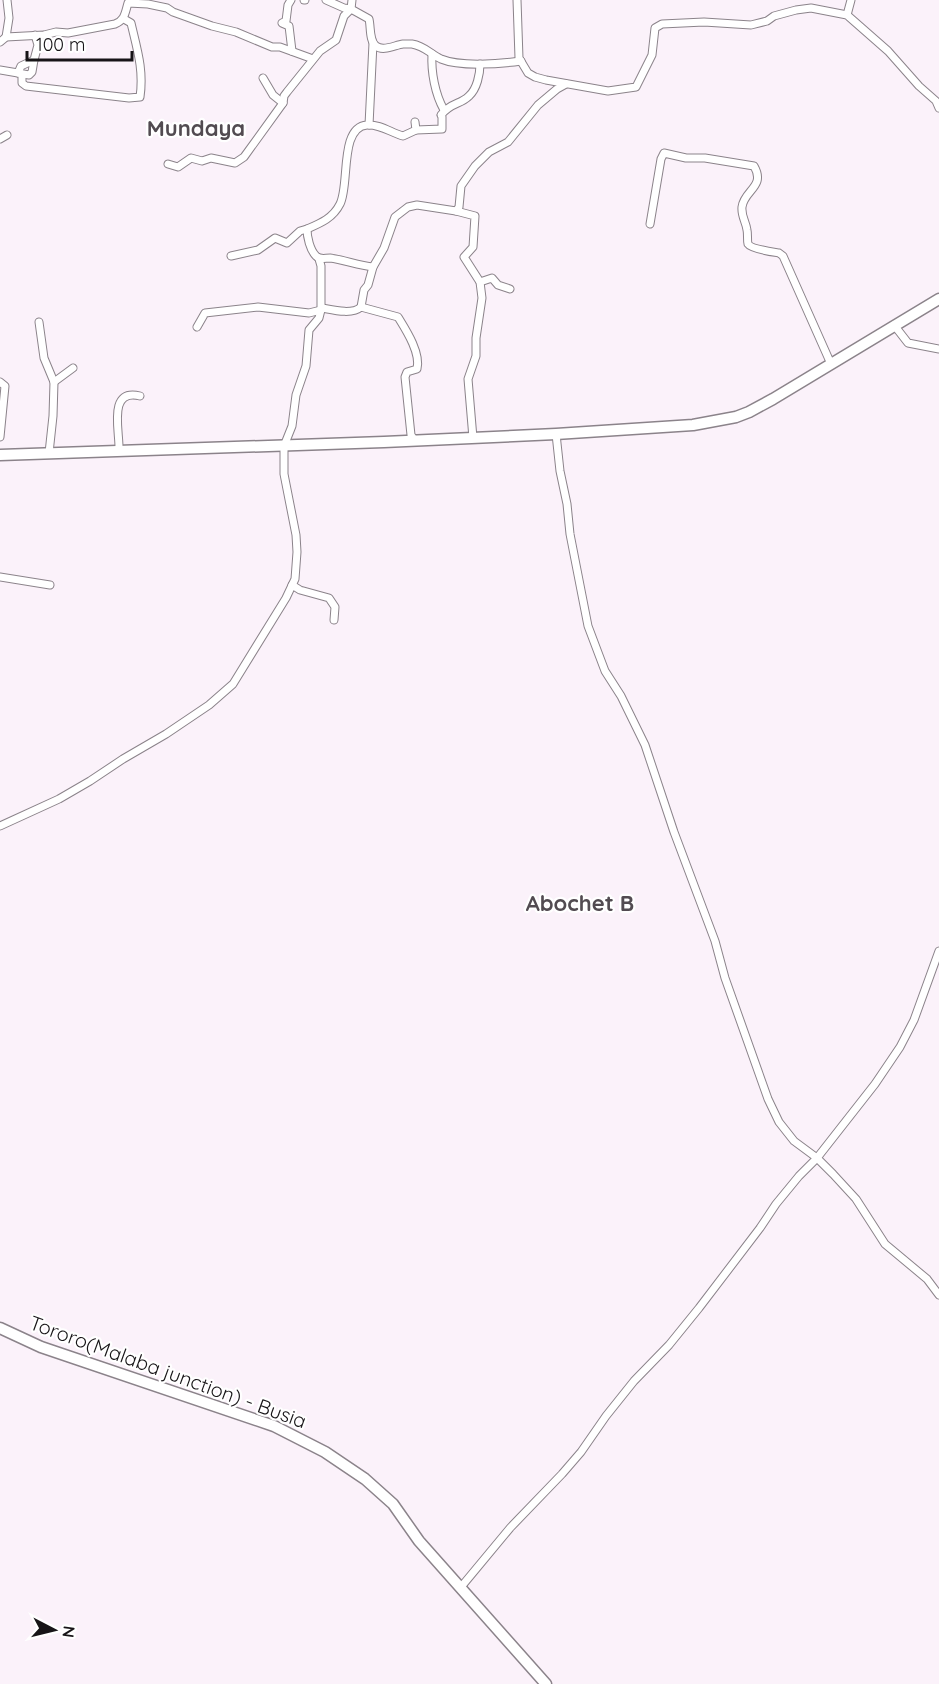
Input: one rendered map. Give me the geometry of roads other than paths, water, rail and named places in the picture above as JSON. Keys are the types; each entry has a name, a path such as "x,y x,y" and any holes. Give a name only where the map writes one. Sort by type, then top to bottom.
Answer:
{"main road":[{"path":"0,455 556,434 693,424 736,417 773,399 939,298"},
{"name":"Tororo(Malaba junction) - Busia","path":"0,1328 42,1347 274,1426 325,1452 365,1479 393,1504 419,1540 546,1684"}],"street":[{"path":"7,0 9,18 3,40 56,32 68,33 115,24 124,18 128,3 148,4 167,8 272,47 280,47 313,59"},
{"path":"291,0 286,21 282,23 289,27 292,51"},
{"path":"326,0 351,9 369,20 373,43 369,125"},
{"path":"168,164 178,167 191,158 202,161 211,158 235,163 248,152 284,103 284,96 287,92 313,59 336,40 344,16 351,9 352,0"},
{"path":"517,0 519,58 528,72 535,77 608,91 636,87 650,61 655,27 662,24 704,22 751,26 774,16 811,8 848,15 888,51 919,86 936,101 939,108"},
{"path":"848,15 851,0"},
{"path":"35,35 38,45 34,60 21,66 22,83 26,86 129,98 140,97 142,68 131,23 124,18"},
{"path":"373,43 381,49 402,44 421,46 448,61 480,64 521,62"},
{"path":"432,54 433,72 444,110"},
{"path":"231,256 258,250 275,238 287,243 300,231 326,221 341,203 345,190 346,159 350,141 358,128 369,125 403,136 416,126 441,129 441,115 444,110 468,97 476,85 480,64"},
{"path":"0,70 20,74"},
{"path":"263,78 273,95 284,103"},
{"path":"456,211 459,207 461,186 475,166 489,152 508,142 538,105 566,84"},
{"path":"0,139 7,135"},
{"path":"650,224 664,153 686,158 705,158 754,166 758,173 758,182 743,203 742,209 748,243 751,247 779,253 783,256 831,364"},
{"path":"361,307 364,290 384,248 395,217 408,207 424,205 475,216 473,247 464,257 480,282 482,298 476,356 468,379 473,438"},
{"path":"307,229 310,246 320,259 335,259 373,267"},
{"path":"0,826 59,799 209,705 233,684 286,598 295,579 297,552 284,474 284,446 292,426 296,395 306,366 309,330 319,318 321,309 320,259"},
{"path":"480,282 492,278 498,285 510,289"},
{"path":"196,327 206,314 258,307 309,313 321,309 351,311 361,307 398,317 413,344 419,365 417,369 407,372 405,377 411,435 415,441"},
{"path":"39,322 44,358 54,382 49,453"},
{"path":"894,325 908,343 939,349"},
{"path":"54,382 73,368"},
{"path":"0,382 5,386 0,437"},
{"path":"119,450 118,405 123,397 132,394 140,396"},
{"path":"556,434 572,550 588,626 605,671 621,696 645,745 768,1099 779,1122 794,1141 817,1158 856,1199 885,1244 927,1279 939,1295"},
{"path":"0,577 50,585"},
{"path":"292,585 300,590 329,598 335,607 334,620"},
{"path":"461,1587 510,1528 581,1452 606,1416 699,1308 776,1204 817,1158 875,1084 900,1047 914,1020 939,951"}],"district":[{"name":"Mundaya","path":"196,128"},
{"name":"Abochet B","path":"580,903"}]}
